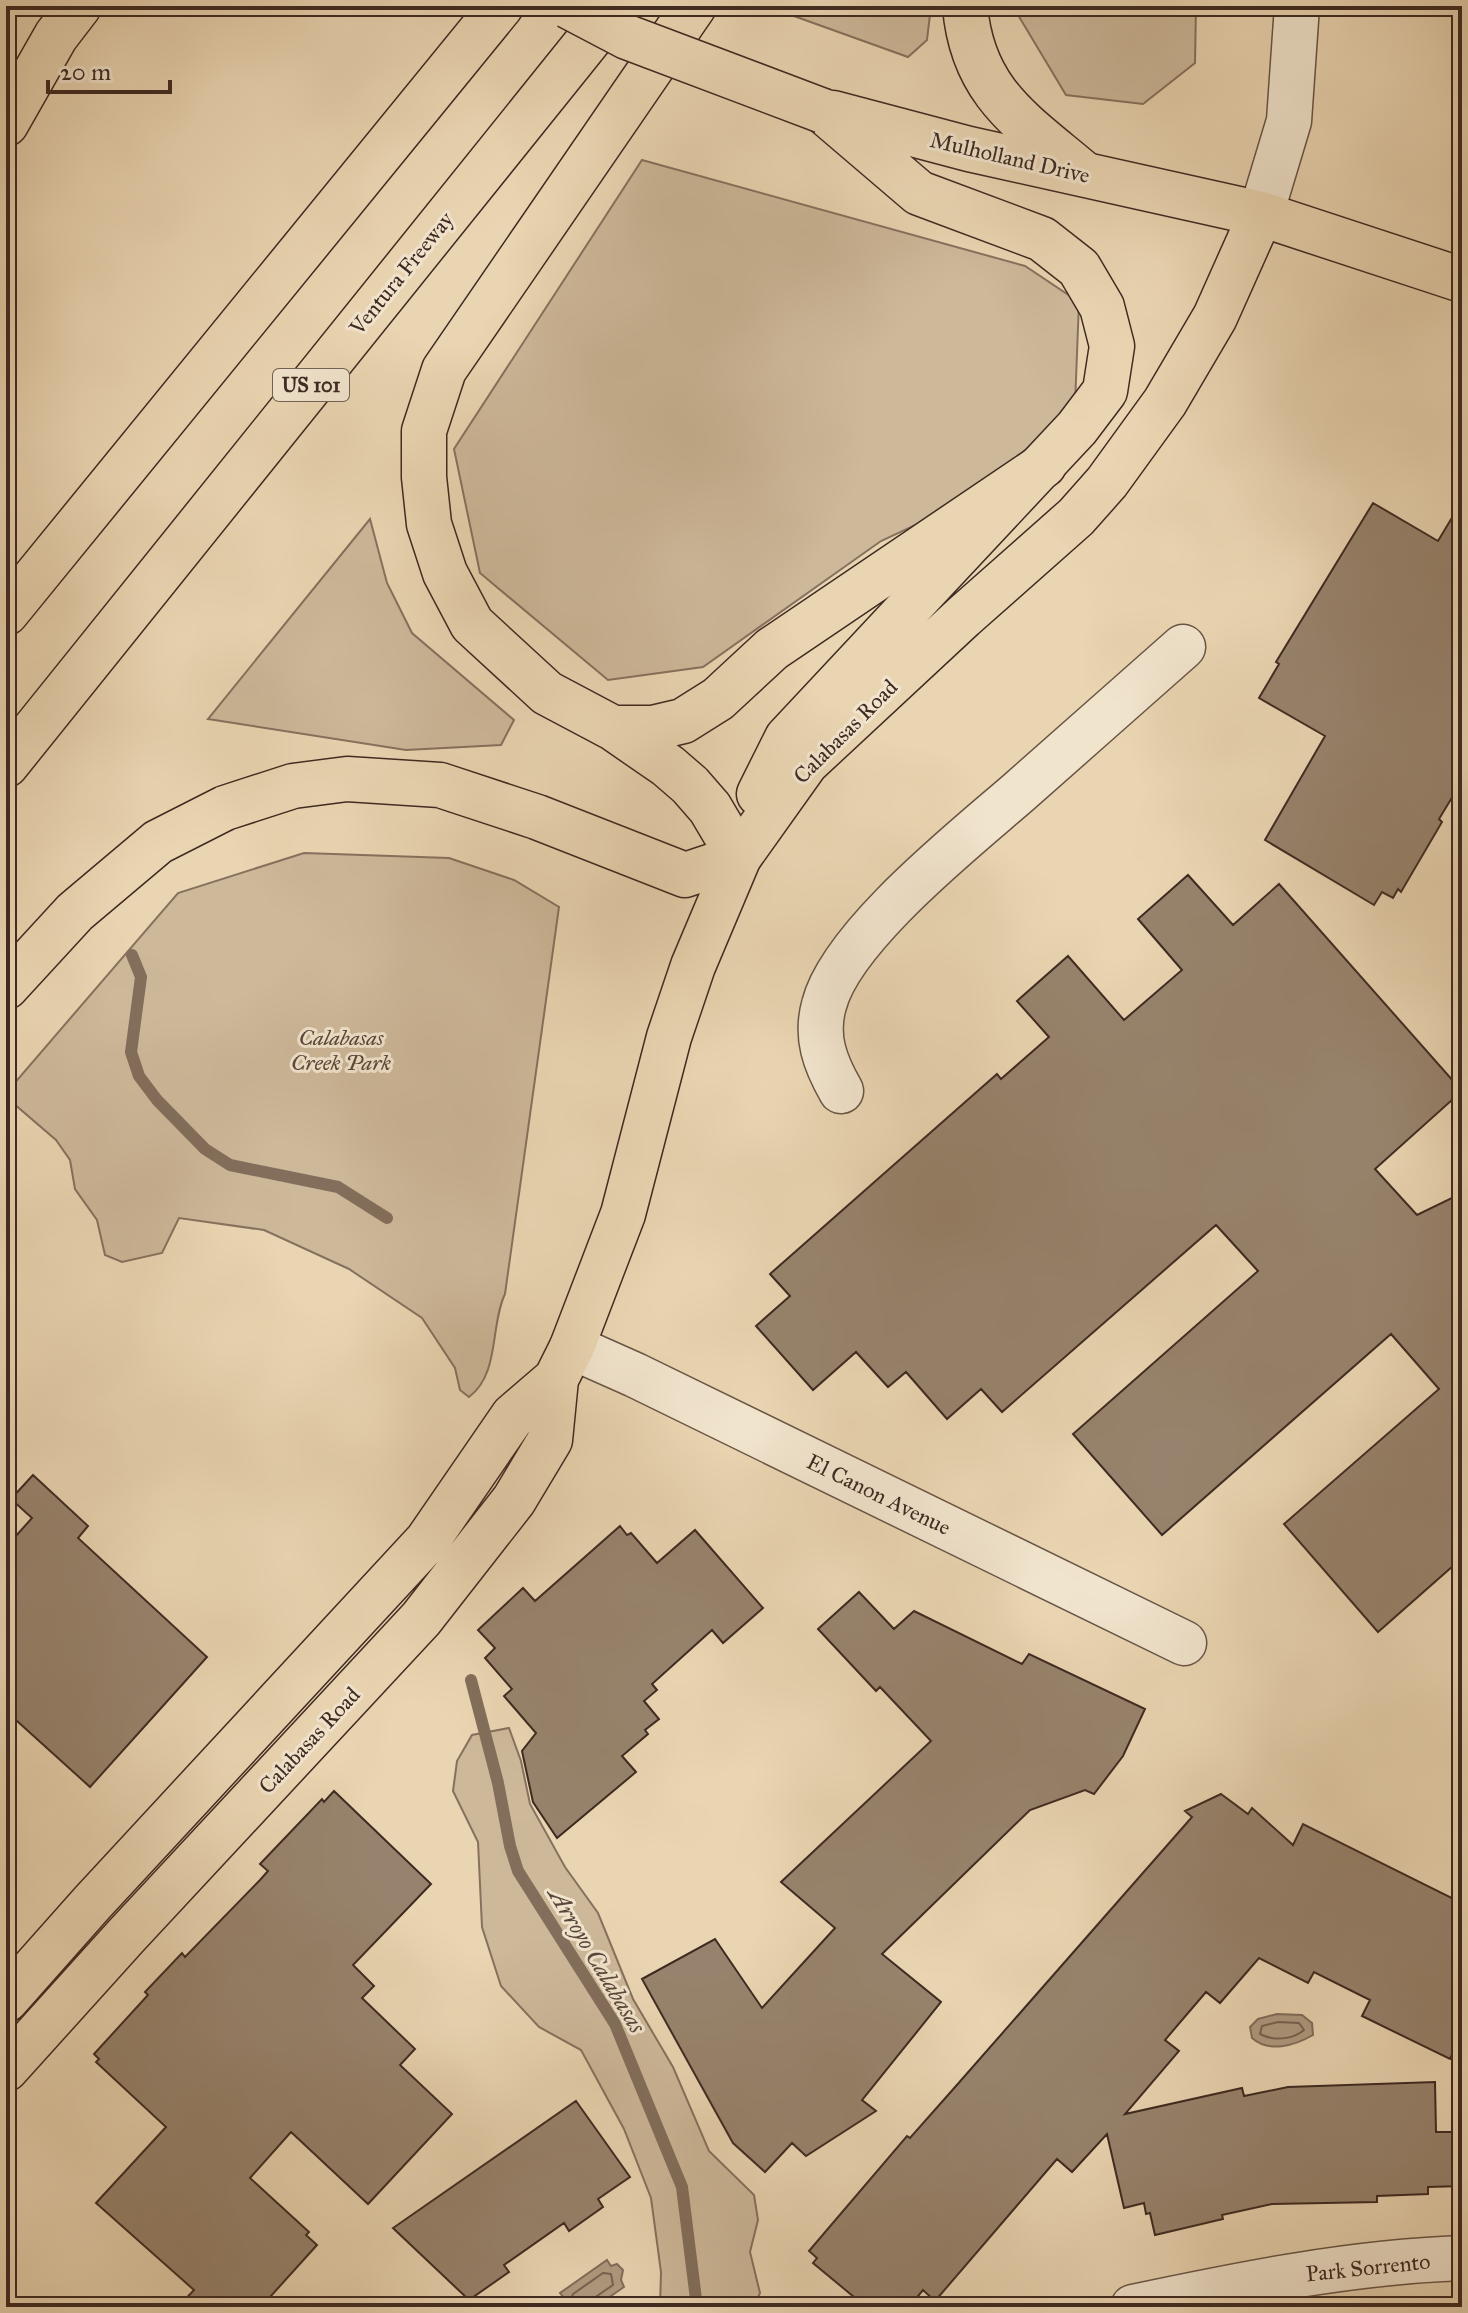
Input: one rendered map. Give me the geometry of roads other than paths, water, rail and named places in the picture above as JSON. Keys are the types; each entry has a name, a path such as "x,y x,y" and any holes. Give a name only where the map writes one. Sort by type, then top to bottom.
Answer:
{"main road":[{"path":"6,124 56,36 79,6"},
{"path":"6,613 501,6"},
{"name":"Mulholland Drive","path":"568,6 627,37 823,111 969,149 1261,214 1462,280"},
{"name":"Ventura Freeway","path":"6,765 616,6"},
{"path":"694,6 444,370 424,431 424,477 429,524 445,573 472,624 547,693 648,750 690,785 710,808 739,857"},
{"path":"965,6 972,53 983,77 1025,124 1084,174"},
{"path":"739,857 762,784 787,738 1077,428 1105,391 1112,346 1102,307 1079,268 1042,239 919,193 823,111"},
{"name":"Calabasas Road","path":"6,2069 421,1619 514,1500 550,1440 564,1363 623,1214 669,1037 693,966 739,857 806,763 1076,517 1107,482 1165,402 1215,317 1261,214"},
{"path":"613,728 653,728 683,721 706,707 772,649 1044,465"},
{"path":"6,987 75,912 158,842 225,808 293,786 347,779 440,785 537,817 685,875 739,857"},
{"name":"Calabasas Road","path":"6,2000 427,1541 513,1416 564,1363"}],"street":[{"path":"1261,214 1289,121 1297,6"},
{"path":"841,1091 826,1063 820,1036 824,1003 838,974 869,929 952,850 1183,647"},
{"name":"El Canon Avenue","path":"564,1363 635,1375 1184,1643"},
{"name":"Park Sorrento","path":"1133,2307 1291,2275 1425,2259 1462,2258"}],"water":[{"path":"1277,2014 1302,2015 1312,2023 1313,2035 1274,2047 1252,2038 1250,2027 1258,2019"},
{"path":"607,2260 611,2266 617,2264 623,2270 621,2280 624,2287 595,2307 562,2307 564,2298 560,2293"}],"waterway":[{"name":"Arroyo Calabasas","path":"132,955 141,977 131,1052 139,1076 157,1100 205,1149 230,1165 338,1187 387,1218"},
{"name":"Arroyo Calabasas","path":"471,1680 518,1871 615,2024 682,2187 697,2307"}],"park label":[{"name":"Calabasas Creek Park","path":"341,1050"}]}
